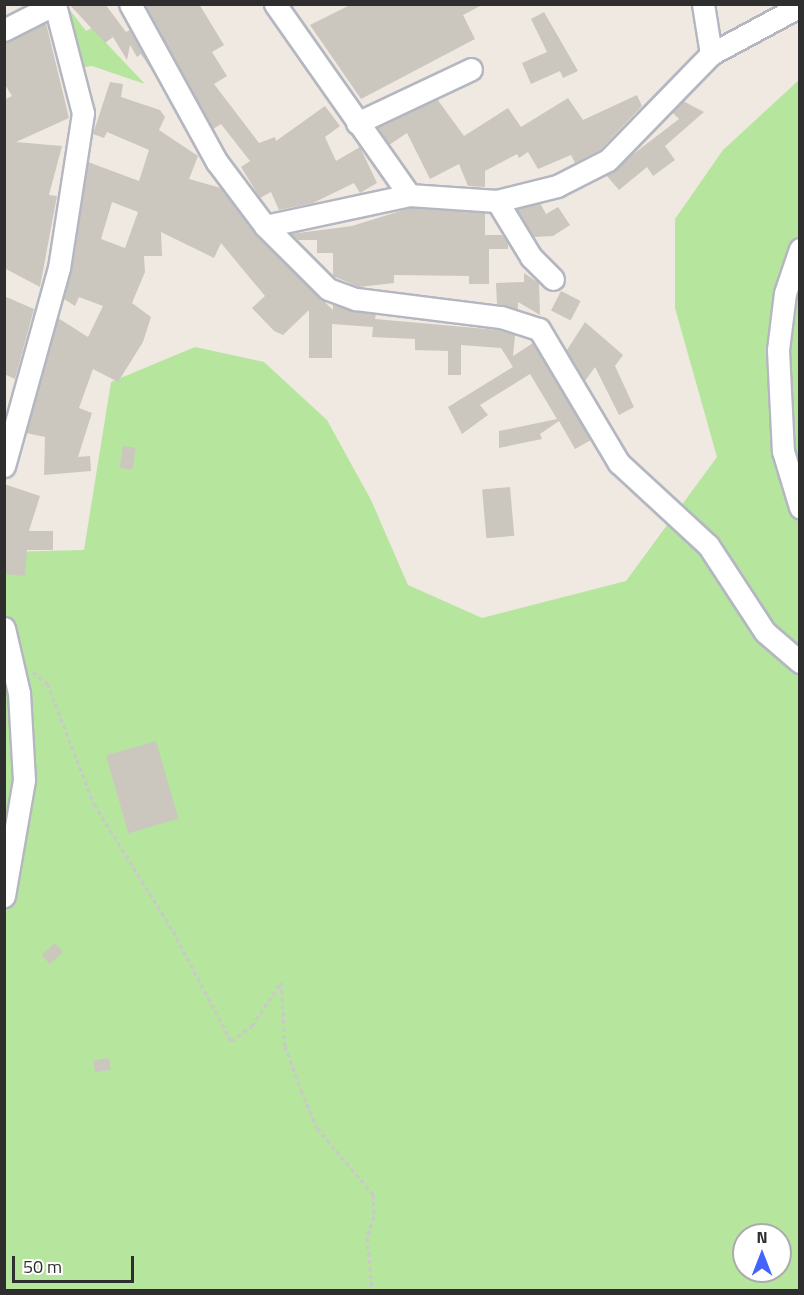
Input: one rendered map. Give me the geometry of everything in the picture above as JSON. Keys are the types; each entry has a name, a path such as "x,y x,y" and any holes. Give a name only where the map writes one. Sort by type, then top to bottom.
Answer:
{"street":[{"path":"130,4 217,162 265,226 328,290 356,299 501,317 540,329 619,463 708,544 765,632 800,662"},
{"path":"275,4 410,195"},
{"path":"703,4 711,54"},
{"path":"4,30 55,5 83,113 59,267 4,466"},
{"path":"265,226 410,195 497,201 557,186 608,160 711,54 800,6"},
{"path":"357,123 471,69"},
{"path":"497,201 531,257 553,279"},
{"path":"800,249 785,293 778,359 783,451 800,507"},
{"path":"4,628 14,669 24,780 4,896"}],"path":[{"path":"14,669 28,669 47,683 94,804 173,931 231,1041 252,1026 281,982 285,1046 300,1090 317,1128 373,1194 374,1216 367,1237 372,1290"}],"green space":[{"path":"66,5 86,31 92,28 145,84 92,66 80,68"},
{"path":"799,80 799,1290 5,1290 4,552 84,550 111,382 195,347 264,362 327,420 371,500 408,585 482,618 626,581 717,457 675,308 675,219 723,150"}],"building":[{"path":"69,4 105,4 126,32 130,30 154,74 141,54 137,57 130,45 127,60 113,37 105,43"},
{"path":"145,4 199,4 224,45 212,52 227,76 214,84 259,143 275,137 276,141 325,106 340,126 325,137 336,161 360,147 377,183 360,193 354,183 313,203 279,210 271,192 260,198 241,167 250,161 221,124 213,129"},
{"path":"352,4 484,4 463,15 475,39 361,99 310,25"},
{"path":"544,12 578,71 563,78 560,71 531,84 522,63 547,52 531,19"},
{"path":"46,23 69,118 16,142 62,146 49,195 57,196 40,287 4,268 4,100 12,96 4,83 4,43"},
{"path":"110,82 123,84 121,97 160,110 165,117 159,130 198,156 189,179 221,188 256,235 333,310 333,304 376,314 375,319 498,330 515,335 513,356 533,343 591,440 575,449 559,421 540,434 542,439 499,448 499,431 557,419 530,374 480,405 488,415 462,434 448,407 513,367 501,348 461,345 461,375 448,375 448,351 415,350 415,339 372,337 373,327 332,324 332,358 309,358 309,310 283,335 274,331 252,308 265,296 221,243 214,258 161,232 162,256 144,256 145,272 132,303 151,317 143,342 118,382 93,369 79,408 92,413 78,457 90,456 91,471 44,475 45,437 26,433 58,318 88,337 103,306 79,297 75,306 64,299 88,162 139,181 149,150 107,132 104,138 93,134","holes":["112,202 138,212 125,248 101,239"]},
{"path":"637,95 642,106 600,150 575,163 571,155 538,169 528,152 519,158 517,154 485,171 485,187 468,186 459,164 430,179 407,133 389,145 377,128 437,99 464,136 508,108 521,127 568,98 583,120"},
{"path":"683,101 704,112 665,146 675,160 653,176 647,167 619,190 606,175 679,119 672,112"},
{"path":"540,203 546,214 558,207 570,225 553,236 534,237 517,209"},
{"path":"410,208 485,213 485,235 502,235 508,243 508,249 489,249 489,284 469,284 469,276 394,275 394,283 359,287 333,276 333,253 317,253 317,240 298,240 291,234 352,226"},
{"path":"524,273 539,283 540,315 518,302 518,309 497,304 496,283 524,282"},
{"path":"561,291 581,301 571,321 551,311"},
{"path":"4,296 34,309 15,379 4,374"},
{"path":"585,322 623,355 615,366 634,407 619,415 595,367 585,381 567,350"},
{"path":"123,446 136,448 132,470 120,468"},
{"path":"4,484 40,496 29,531 53,531 53,550 27,550 25,576 4,574"},
{"path":"510,487 514,536 486,538 482,489"},
{"path":"156,741 178,819 128,833 106,755"},
{"path":"55,943 63,952 50,964 42,955"},
{"path":"109,1058 111,1070 95,1072 93,1061"}]}
